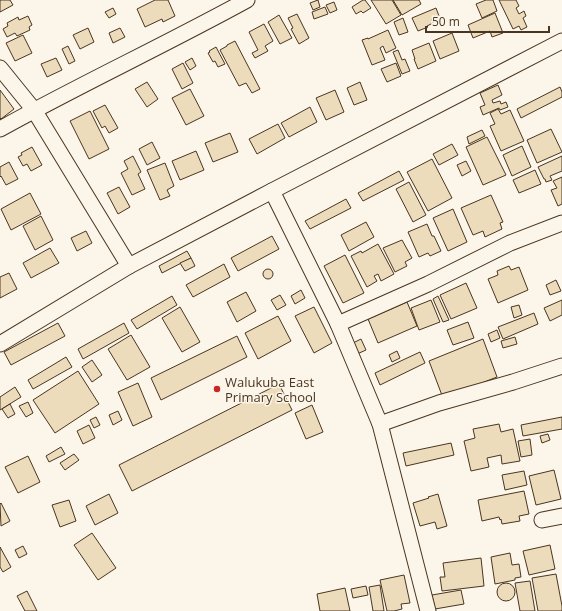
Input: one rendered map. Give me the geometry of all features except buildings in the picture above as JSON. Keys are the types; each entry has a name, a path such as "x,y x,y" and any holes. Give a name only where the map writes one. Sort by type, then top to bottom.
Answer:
{"street":[{"path":"0,129 247,0"},
{"path":"0,344 129,266 562,41"},
{"path":"0,68 34,110 129,266"},
{"path":"272,191 338,324 380,424 428,611"},
{"path":"338,324 428,284 510,243 562,223"},
{"path":"380,424 439,403 514,382 562,366"},
{"path":"542,520 562,516"}],"place":[{"name":"Walukuba East Primary School","path":"217,389"}]}
